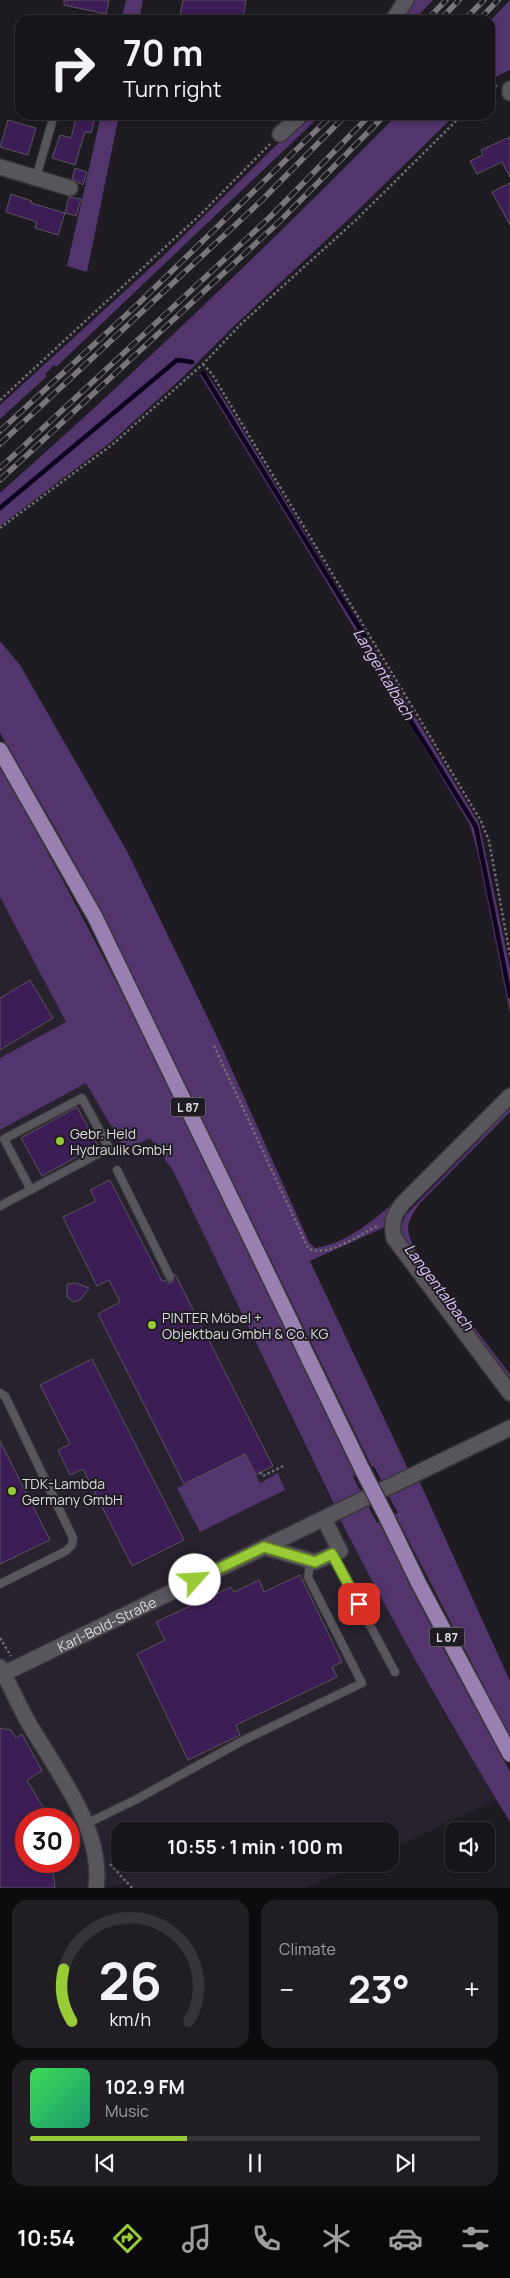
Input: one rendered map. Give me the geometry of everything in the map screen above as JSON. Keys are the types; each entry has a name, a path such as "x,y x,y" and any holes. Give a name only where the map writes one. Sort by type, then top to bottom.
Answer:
{"main road":[{"name":"L 87","path":"0,750 95,917 363,1471 432,1610 510,1754"}],"street":[{"path":"396,15 406,0"},
{"path":"280,134 295,120"},
{"path":"0,167 70,188"},
{"path":"510,1096 394,1214 391,1226 394,1238 510,1393"},
{"name":"Karl-Bold-Straße","path":"96,1888 98,1872 96,1852 86,1824 21,1710 2,1671 363,1500 510,1428"},
{"path":"264,1547 315,1562 332,1554 340,1550 324,1518"}],"lane":[{"path":"36,178 53,120"},
{"path":"0,1206 31,1190 109,1148 82,1098 4,1139 31,1190"},
{"path":"117,1170 170,1277"},
{"path":"0,1393 5,1396 73,1538 72,1545 66,1551 0,1584"},
{"path":"332,1554 395,1672"},
{"path":"86,1824 138,1799 242,1742 362,1683 308,1577 311,1561"}],"path":[{"path":"0,528 113,444 203,364 242,323 356,220 457,120"},
{"path":"0,400 200,215 280,134"},
{"path":"203,364 212,374 309,531 481,821 489,841 510,955"},
{"path":"214,1046 308,1248 314,1252 331,1250 382,1224 394,1214"},
{"path":"260,1472 263,1476 283,1466"},
{"path":"96,1852 118,1871 132,1888"}],"shaded area":[{"path":"126,0 143,0 140,15 122,15"},
{"path":"408,0 433,0 419,15 398,15"},
{"path":"510,0 510,70 495,78 495,16"},
{"path":"100,120 118,120 87,272 67,266"},
{"path":"302,120 316,120 56,367 54,365 45,374 47,376 0,419 0,405 160,259"},
{"path":"392,120 450,120 183,377 111,442 0,526 0,493 102,401 300,212"},
{"path":"203,373 208,375 229,407 479,823 510,968 510,1013 478,853 470,825 314,561 200,375"},
{"path":"0,641 20,665 128,853 219,1041 309,1242 315,1248 329,1245 342,1239 368,1224 414,1186 389,1215 385,1227 310,1261 409,1471 383,1484 374,1466 372,1467 114,938 61,838 0,733"},
{"path":"0,767 95,941 140,1029 270,1296 355,1475 353,1477 361,1492 334,1504 173,1171 150,1138 125,1150 86,1083 0,1130 0,1058 66,1022 0,897"},
{"path":"0,897 66,1022 0,1058"},
{"path":"86,1083 125,1150 150,1138 173,1171 339,1517 446,1717 497,1800 449,1822 445,1822 445,1824 399,1845 399,1822 111,1822 111,1872 340,1872 305,1888 132,1888 128,1883 102,1888 0,1888 0,1130"},
{"path":"510,1102 510,1112 420,1203 409,1222 408,1232 416,1252 510,1374 510,1388 399,1240 397,1216"},
{"path":"245,1454 260,1483 278,1473 285,1490 200,1532 177,1488"},
{"path":"417,1476 510,1681 510,1737 395,1514 398,1513 387,1493"},
{"path":"366,1502 377,1523 379,1522 424,1613 510,1772 510,1822 422,1671 339,1517"}],"building":[{"path":"64,0 109,0 106,14 64,5"},
{"path":"183,0 246,0 244,15 180,15"},
{"path":"8,120 36,128 28,155 0,147"},
{"path":"76,120 95,120 91,133 85,132 75,165 52,158 60,135 71,138"},
{"path":"510,137 510,177 502,162 477,174 470,161 483,155 481,150"},
{"path":"75,168 87,172 83,185 72,179"},
{"path":"510,183 510,225 492,192"},
{"path":"11,194 32,201 31,203 65,213 58,235 35,228 37,222 6,212"},
{"path":"69,197 81,199 76,216 65,213"},
{"path":"30,980 53,1018 0,1050 0,998"},
{"name":"Gebr. Held Hydraulik GmbH","path":"77,1107 98,1145 42,1176 21,1138"},
{"name":"PINTER Möbel + Objektbau GmbH & Co. KG","path":"110,1180 162,1281 173,1282 175,1274 273,1466 256,1475 245,1454 184,1484 98,1314 120,1302 109,1280 97,1286 63,1217 96,1201 90,1190"},
{"path":"76,1283 89,1288 81,1299 74,1302 67,1297 67,1284"},
{"path":"92,1359 184,1540 132,1566 83,1469 70,1475 58,1450 70,1444 40,1385"},
{"name":"TDK-Lambda Germany GmbH","path":"0,1441 50,1540 0,1564"},
{"path":"300,1575 342,1662 332,1667 337,1677 236,1725 240,1735 188,1760 137,1654 165,1640 156,1622 231,1587 234,1592 259,1580 264,1592"},
{"path":"0,1728 11,1730 16,1738 22,1734 42,1771 27,1780 44,1808 15,1808 15,1873 53,1873 55,1888 0,1888"}],"waterway":[{"name":"Langentalbach","path":"0,508 177,360 192,362"},
{"name":"Langentalbach","path":"203,373 367,641 401,705 476,827 510,996"},
{"name":"Langentalbach","path":"399,1225 404,1213 479,1137"}],"railway":[{"path":"432,15 446,0"},
{"path":"445,15 459,0"},
{"path":"469,15 484,0"},
{"path":"484,15 498,0"},
{"path":"0,431 138,304 327,120"},
{"path":"0,444 260,202 341,120"},
{"path":"0,468 270,217 365,120"},
{"path":"0,480 279,222 380,120"}],"place":[{"name":"Gebr. Held Hydraulik GmbH","path":"60,1141"},
{"name":"PINTER Möbel + Objektbau GmbH & Co. KG","path":"152,1325"},
{"name":"TDK-Lambda Germany GmbH","path":"12,1491"}],"route":[{"path":"195,1580 264,1547 315,1562 332,1554 359,1604"}]}
